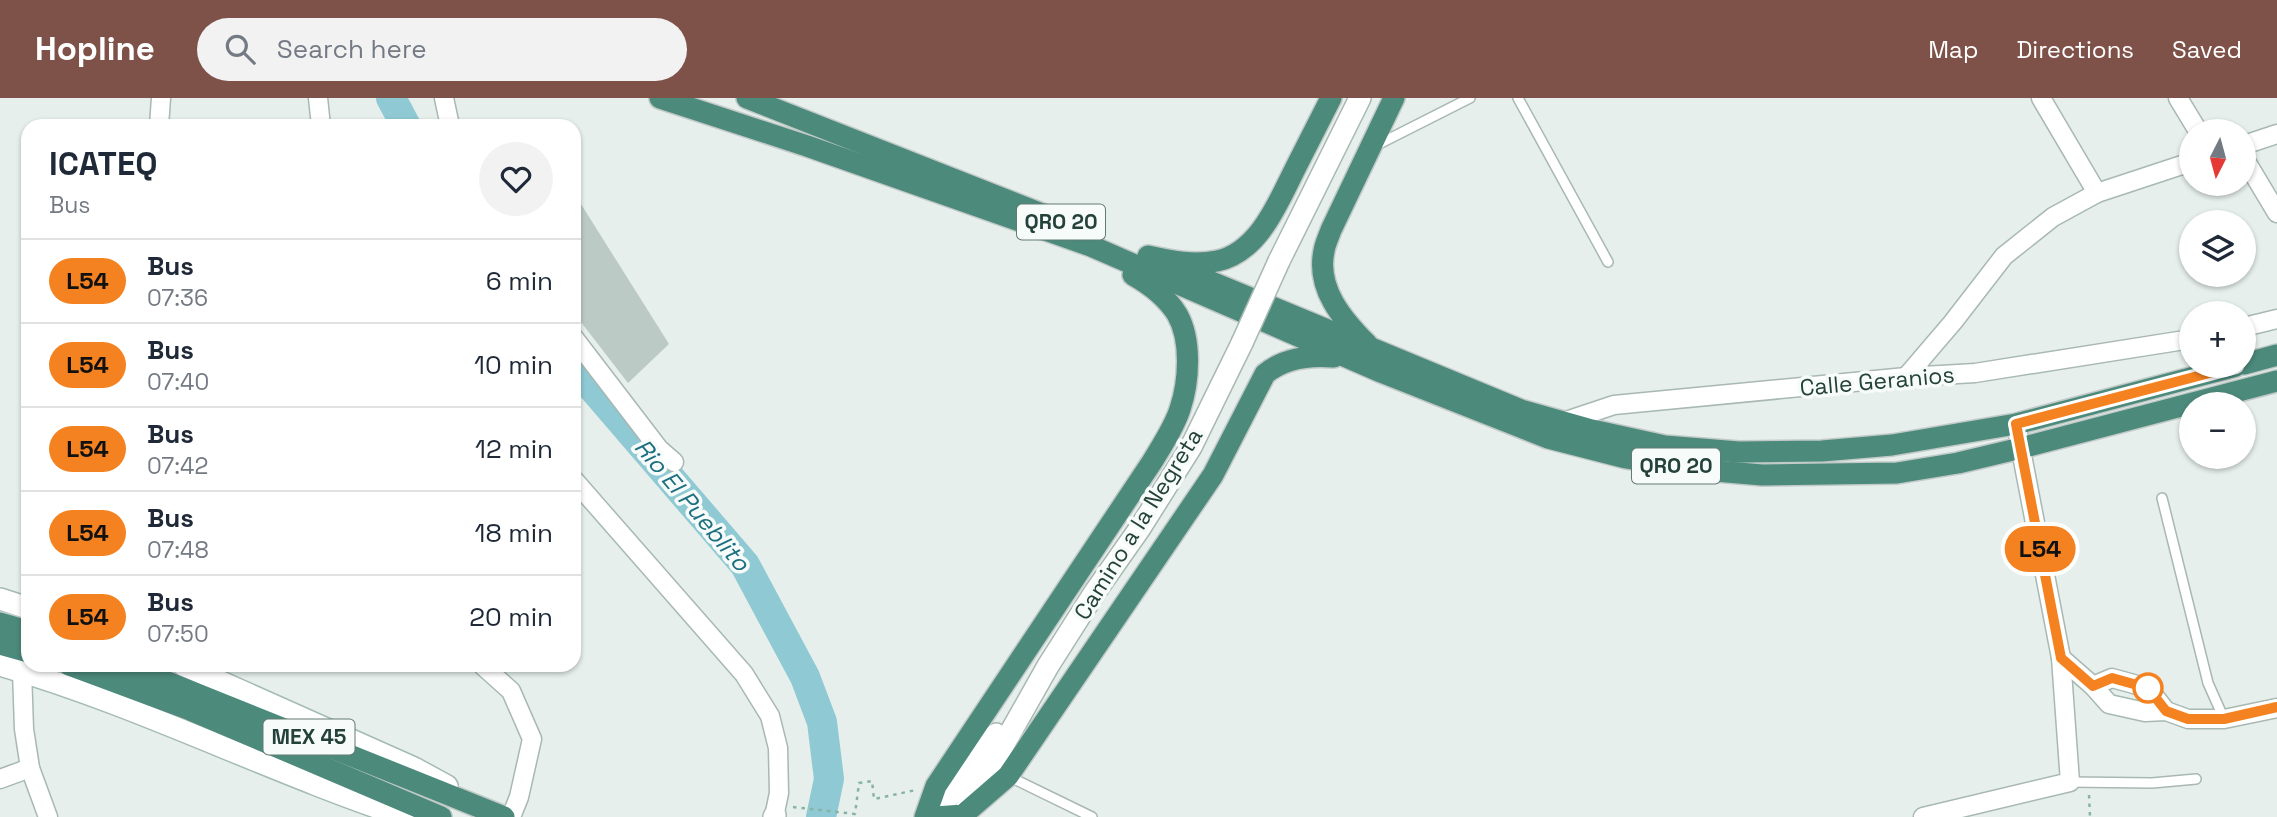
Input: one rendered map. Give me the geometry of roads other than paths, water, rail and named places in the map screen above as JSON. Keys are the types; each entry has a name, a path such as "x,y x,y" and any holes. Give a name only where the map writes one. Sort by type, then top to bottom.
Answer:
{"highway":[{"path":"660,98 807,146"},
{"name":"QRO 20","path":"681,98 807,146 1091,246 1347,358 1548,438 1626,458 1692,469 1762,475 1897,473 1958,463 2021,448 2277,381"},
{"name":"QRO 20","path":"747,98 1148,256 1521,410 1665,446 1739,452 1822,451 1892,445 2016,424 2190,378"},
{"path":"1148,256 1193,263 1217,261 1243,249 1272,214 1331,98"},
{"path":"1373,350 1345,322 1332,302 1323,264 1324,251 1331,230 1394,98"},
{"path":"927,817 936,786 1153,462 1180,409 1187,358 1177,314 1157,292 1091,246"},
{"path":"2256,361 2277,355"},
{"path":"935,817 963,816 1008,776 1213,475 1265,374 1274,367 1303,358 1347,358"},
{"path":"0,623 21,629"},
{"path":"0,644 21,659"},
{"name":"MEX 45","path":"88,672 190,710 423,814"},
{"name":"MEX 45","path":"143,672 502,815"}],"street":[{"path":"160,119 161,98"},
{"path":"318,98 320,119"},
{"path":"444,98 448,119"},
{"name":"Camino a la Negreta","path":"963,816 1048,666 1191,447 1360,98"},
{"path":"2041,98 2098,193"},
{"path":"2178,98 2191,119"},
{"path":"2256,141 2277,134"},
{"path":"1906,377 2004,256 2053,217 2098,193 2179,166"},
{"path":"2256,178 2277,213"},
{"path":"2256,324 2277,319"},
{"name":"Calle Geranios","path":"1563,422 1614,405 1906,377 1975,373 2179,341"},
{"path":"581,347 659,449 674,462"},
{"path":"1931,816 2079,781 2061,658 2016,424"},
{"path":"581,488 744,674 770,716 779,748 779,793 774,816"},
{"path":"0,599 21,606"},
{"path":"2061,658 2109,704 2146,712 2166,711 2188,719 2224,719 2277,708"},
{"path":"0,665 21,662"},
{"name":"Camino a la Negreta","path":"927,817 942,806 1048,666"},
{"path":"25,672 24,729 30,768 48,817"},
{"path":"48,672 169,725 364,803 423,814"},
{"path":"199,672 414,768 477,799 502,815 519,797 532,739 511,691 490,672"},
{"path":"2093,686 2112,678 2148,688 2166,711"},
{"path":"0,779 30,768"}],"lane":[{"path":"1371,149 1470,98"},
{"path":"1518,98 1608,262"},
{"path":"2162,498 2208,683 2224,719"},
{"path":"1008,776 1092,817"},
{"path":"2079,781 2152,783 2196,779"}],"waterway":[{"name":"Rio El Pueblito","path":"391,98 402,119"},
{"name":"Rio El Pueblito","path":"581,374 745,565 805,677 822,722 829,779 821,817"}]}
